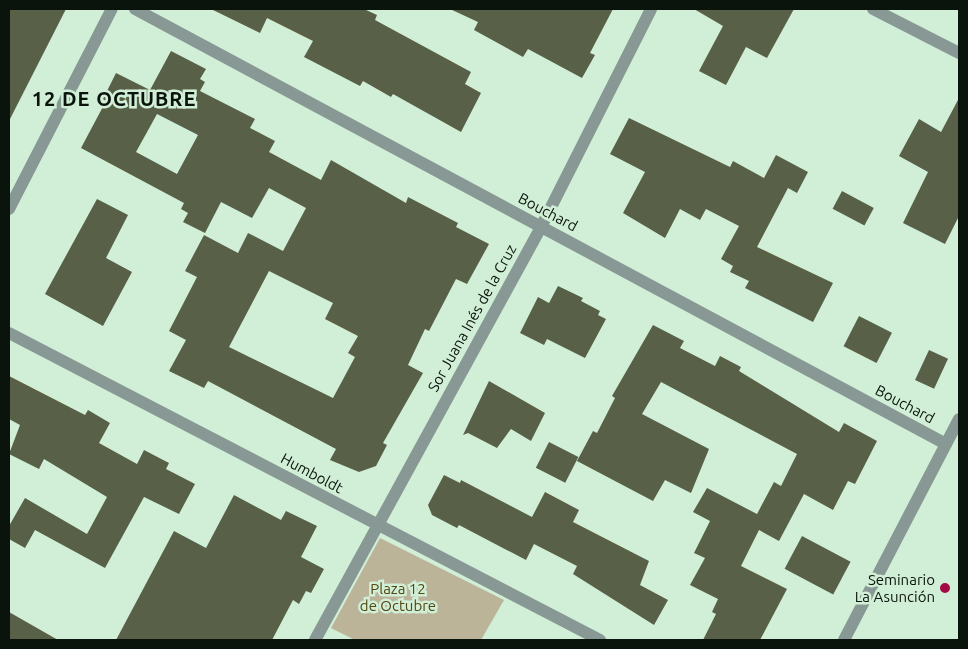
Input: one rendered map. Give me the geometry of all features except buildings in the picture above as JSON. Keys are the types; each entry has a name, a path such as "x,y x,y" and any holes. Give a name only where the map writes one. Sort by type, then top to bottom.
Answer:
{"street":[{"path":"9,209 112,9"},
{"name":"Bouchard","path":"135,9 946,444"},
{"name":"Sor Juana Inés de la Cruz","path":"315,640 376,525 541,227 651,9"},
{"path":"873,9 959,52"},
{"name":"Humboldt","path":"9,333 600,640"},
{"path":"844,640 959,419"}],"green space":[{"name":"Plaza 12 de Octubre","path":"380,538 504,600 481,640 355,640 331,628"}],"place":[{"name":"Seminario La Asunción","path":"945,588"}],"district":[{"name":"12 DE OCTUBRE","path":"114,98"}]}
